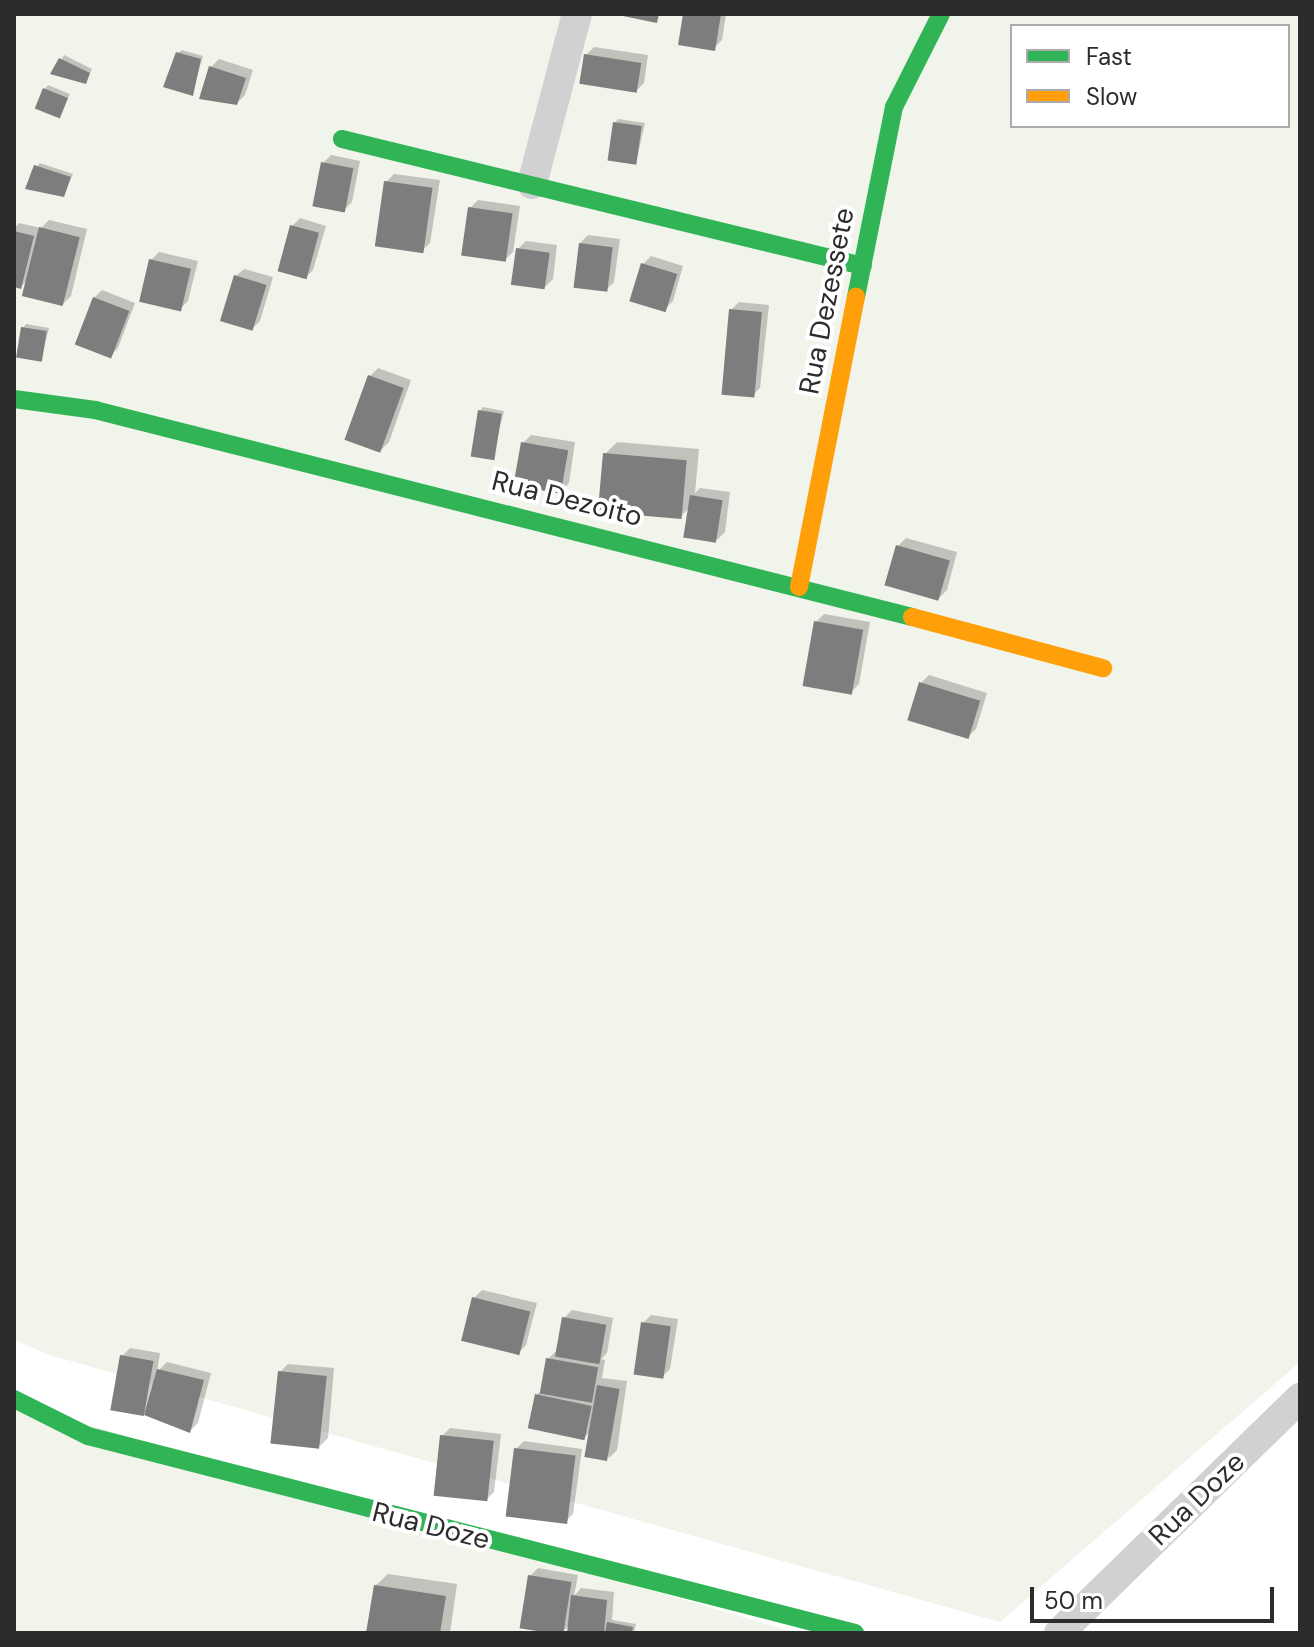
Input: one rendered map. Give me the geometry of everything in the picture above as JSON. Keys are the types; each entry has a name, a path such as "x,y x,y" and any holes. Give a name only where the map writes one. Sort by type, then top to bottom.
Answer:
{"street":[{"path":"532,184 577,14"},
{"name":"Rua Dezessete","path":"799,587 894,107 941,14"},
{"path":"342,139 863,266"},
{"name":"Rua Dezoito","path":"14,399 95,410 799,587 1103,668"},
{"name":"Rua Doze","path":"1059,1633 1300,1398"},
{"name":"Rua Doze","path":"14,1399 88,1436 855,1633"}],"shaded area":[{"path":"14,14 1300,14 1300,1362 1000,1622 53,1356 14,1340"},
{"path":"14,1403 797,1633 14,1633"}],"building":[{"path":"613,14 659,14 657,23"},
{"path":"683,14 721,14 715,51 678,45"},
{"path":"176,52 201,59 193,96 163,87"},
{"path":"584,54 641,63 637,93 579,84"},
{"path":"59,58 90,73 86,84 50,74"},
{"path":"209,66 246,78 237,105 199,99"},
{"path":"43,88 68,98 60,119 35,108"},
{"path":"613,122 642,126 636,165 608,161"},
{"path":"321,162 353,168 345,212 312,206"},
{"path":"34,165 71,177 64,197 25,189"},
{"path":"384,181 433,188 423,253 375,246"},
{"path":"468,207 513,213 506,262 461,256"},
{"path":"290,225 319,233 307,279 278,271"},
{"path":"39,227 80,237 63,306 22,296"},
{"path":"14,231 34,236 21,289 14,287"},
{"path":"579,243 613,247 607,292 574,288"},
{"path":"516,248 550,253 545,289 511,285"},
{"path":"149,259 191,269 181,312 139,302"},
{"path":"641,263 677,274 666,312 629,301"},
{"path":"234,275 267,285 252,331 220,321"},
{"path":"93,297 129,311 111,359 75,345"},
{"path":"729,309 762,312 754,398 722,395"},
{"path":"21,327 47,331 42,362 16,358"},
{"path":"368,375 404,388 380,453 344,440"},
{"path":"478,410 502,414 494,460 471,456"},
{"path":"521,442 568,450 561,494 513,485"},
{"path":"603,453 687,460 682,519 598,512"},
{"path":"690,495 723,500 716,543 683,537"},
{"path":"896,545 950,560 938,601 884,585"},
{"path":"814,621 863,630 852,695 803,686"},
{"path":"919,682 980,701 969,739 907,720"},
{"path":"472,1297 530,1312 519,1355 461,1341"},
{"path":"562,1317 606,1325 599,1364 555,1356"},
{"path":"641,1322 671,1326 663,1379 634,1374"},
{"path":"120,1355 153,1361 144,1416 110,1410"},
{"path":"546,1358 598,1367 592,1403 540,1393"},
{"path":"157,1369 204,1380 190,1433 144,1415"},
{"path":"278,1371 327,1376 319,1449 270,1444"},
{"path":"597,1385 620,1389 607,1461 584,1457"},
{"path":"535,1394 592,1406 584,1440 528,1428"},
{"path":"440,1435 494,1441 487,1501 434,1496"},
{"path":"514,1448 576,1456 567,1524 506,1516"},
{"path":"528,1575 571,1582 563,1633 520,1628"},
{"path":"374,1585 446,1596 440,1633 366,1633"},
{"path":"571,1595 607,1600 604,1633 567,1633"},
{"path":"607,1622 633,1627 632,1633 605,1633"}],"traffic: fast":[{"path":"856,297 894,107 941,14"},
{"path":"342,139 863,266"},
{"path":"14,399 95,410 912,617"},
{"path":"14,1399 88,1436 855,1633"}],"traffic: slow":[{"path":"799,587 856,297"},
{"path":"912,617 1103,668"}]}
